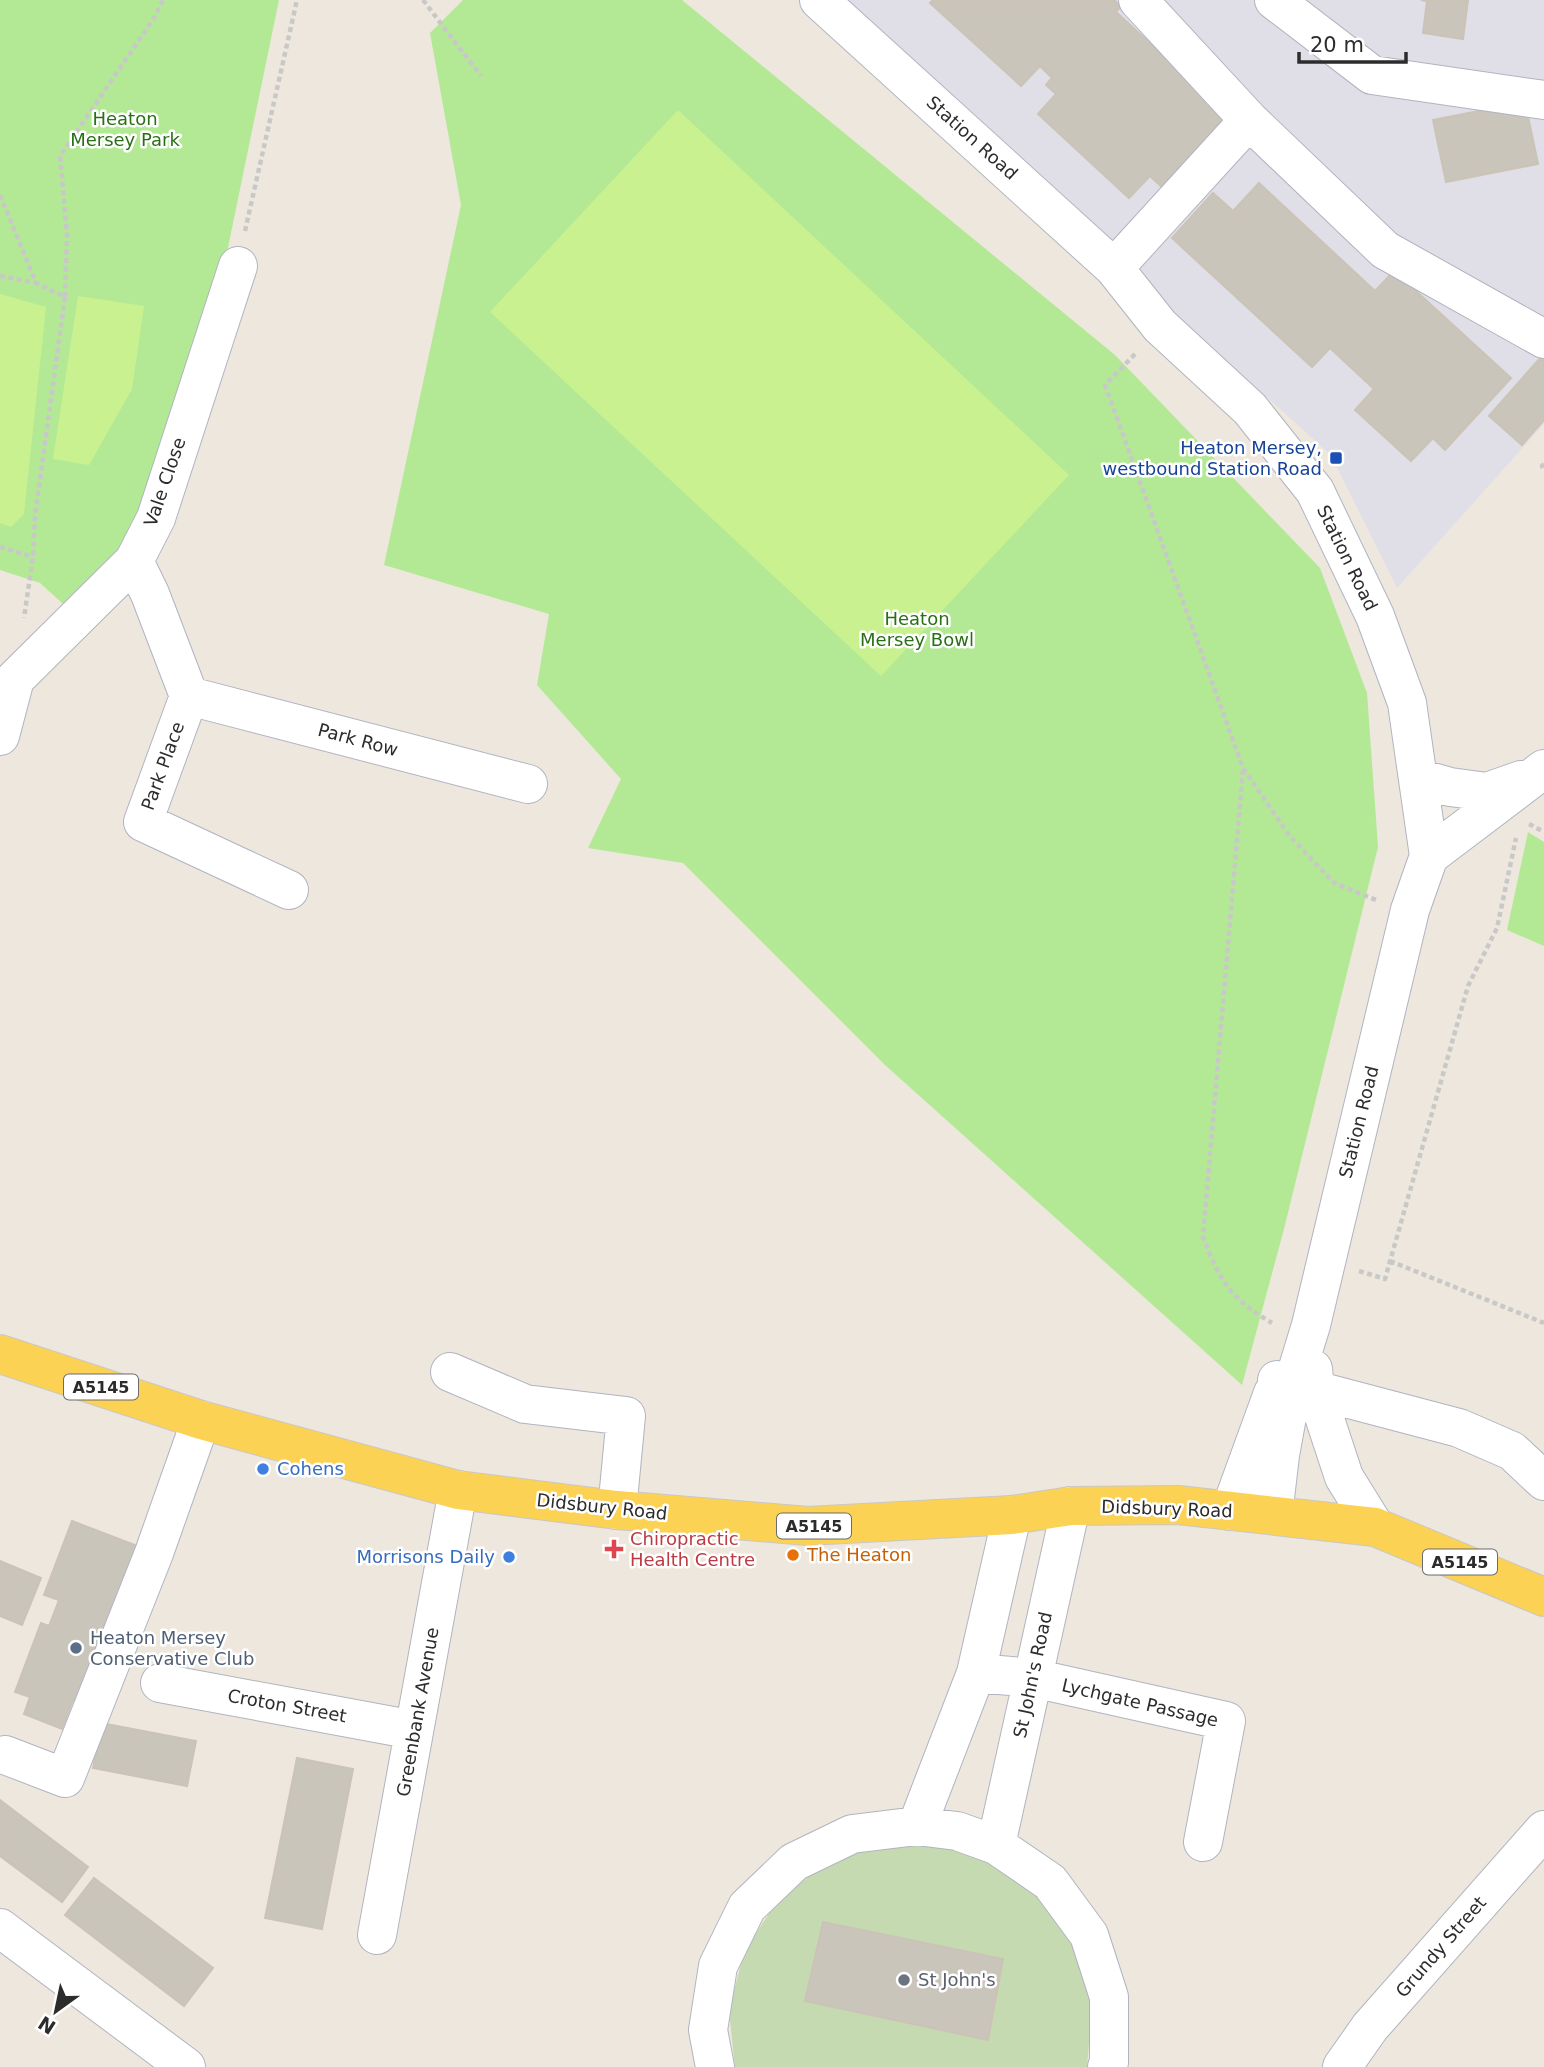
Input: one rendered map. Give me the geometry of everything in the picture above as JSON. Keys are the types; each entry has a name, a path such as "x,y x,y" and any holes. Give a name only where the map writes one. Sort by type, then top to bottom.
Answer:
{"main road":[{"name":"Didsbury Road","path":"0,1354 201,1420 458,1490 617,1510 808,1526 1012,1515 1071,1506 1175,1505 1375,1527 1544,1597"}],"street":[{"path":"1138,0 1249,120 1385,250 1544,339"},
{"path":"1274,0 1372,75 1544,100"},
{"name":"Station Road","path":"843,7 1114,268 1160,326 1250,409 1315,491 1375,616 1407,703 1429,856 1410,910 1295,1385 1280,1455 1273,1515"},
{"path":"1114,268 1249,120"},
{"name":"Vale Close","path":"0,736 15,679 134,561 156,518 238,266"},
{"path":"134,561 150,594 189,696"},
{"name":"Park Row","path":"189,696 528,784"},
{"name":"Park Place","path":"189,696 143,822 289,890"},
{"path":"1418,778 1450,787 1488,792 1540,772"},
{"path":"1429,856 1509,818 1540,772"},
{"name":"Station Road","path":"1230,1511 1295,1385 1325,1261"},
{"path":"450,1372 525,1404 626,1416 617,1510"},
{"path":"1295,1385 1459,1428 1513,1451 1544,1482"},
{"path":"1295,1385 1344,1478 1375,1527"},
{"path":"5,1755 65,1778 154,1553 201,1420"},
{"name":"Greenbank Avenue","path":"377,1934 458,1490"},
{"name":"St John's Road","path":"996,1845 1071,1506"},
{"path":"917,1826 976,1673 1012,1515"},
{"name":"Lychgate Passage","path":"976,1673 1033,1678 1226,1721 1203,1842"},
{"name":"Croton Street","path":"160,1683 414,1730"},
{"path":"715,2067 708,2030 718,1966 747,1907 794,1862 852,1834 917,1826 957,1831 996,1845 1050,1882 1089,1934 1109,1997 1112,2065"},
{"name":"Grundy Street","path":"1342,2067 1370,2027 1544,1830"},
{"path":"0,1928 186,2067"}],"path":[{"path":"23,625 65,298 67,234 60,156 154,18 163,0"},
{"path":"238,266 297,0"},
{"path":"423,0 481,76"},
{"path":"0,195 36,283"},
{"path":"0,276 36,283 65,298"},
{"path":"1105,386 1243,768 1289,835 1334,883 1410,910"},
{"path":"1544,464 1544,470"},
{"path":"0,547 33,557"},
{"path":"1243,768 1203,1237 1217,1273 1236,1298 1265,1319"},
{"path":"1325,1261 1385,1279 1468,986 1497,928 1509,818"},
{"path":"1390,1261 1544,1323"}],"shaded area":[{"path":"826,0 1544,0 1544,424 1397,588 1331,455"}],"green space":[{"name":"Heaton Mersey Park","path":"0,0 279,0 225,262 147,516 73,613 40,583 0,570"},
{"name":"Heaton Mersey Bowl","path":"463,0 682,0 1115,355 1320,568 1367,693 1378,847 1284,1229 1242,1385 885,1065 683,863 588,848 621,779 537,685 549,614 384,565 461,205 430,33"},
{"path":"678,110 1069,475 881,676 490,312"},
{"path":"0,294 46,307 24,514 11,527 0,523"},
{"path":"78,296 144,306 132,389 89,465 53,459"},
{"path":"1528,832 1544,842 1544,946 1507,930"},
{"path":"882,1845 943,1846 998,1865 1044,1902 1077,1951 1092,2008 1087,2067 735,2067 729,2011 744,1952 777,1901 825,1864"}],"building":[{"path":"933,0 1114,0 1121,6 1116,12 1229,116 1163,188 1150,176 1129,198 1038,114 1056,94 1046,85 1052,78 1040,66 1021,86 930,3"},
{"path":"1421,0 1468,0 1463,39 1423,33 1427,1"},
{"path":"1525,102 1538,164 1446,182 1433,120"},
{"path":"1259,183 1375,291 1394,271 1511,378 1445,450 1433,438 1411,461 1355,410 1374,389 1330,348 1312,367 1172,238 1213,193 1233,211"},
{"path":"1542,356 1544,420 1522,445 1489,416"},
{"path":"72,1521 148,1550 89,1706 73,1700 62,1729 24,1714 30,1697 15,1692 41,1623 49,1626 59,1600 44,1595"},
{"path":"0,1561 41,1578 22,1625 0,1616"},
{"path":"101,1723 196,1741 187,1786 93,1768"},
{"path":"297,1758 353,1769 322,1929 265,1918"},
{"path":"0,1800 88,1867 62,1902 0,1856"},
{"path":"94,1878 213,1968 184,2006 65,1915"},
{"name":"St John's","path":"823,1922 1003,1959 988,2040 805,2001"}],"place":[{"name":"Heaton Mersey, westbound Station Road","path":"1336,458"},
{"name":"Cohens","path":"263,1469"},
{"name":"Chiropractic Health Centre","path":"614,1549"},
{"name":"The Heaton","path":"793,1555"},
{"name":"Morrisons Daily","path":"509,1557"},
{"name":"Heaton Mersey Conservative Club","path":"76,1648"},
{"name":"St John's","path":"904,1980"}]}
